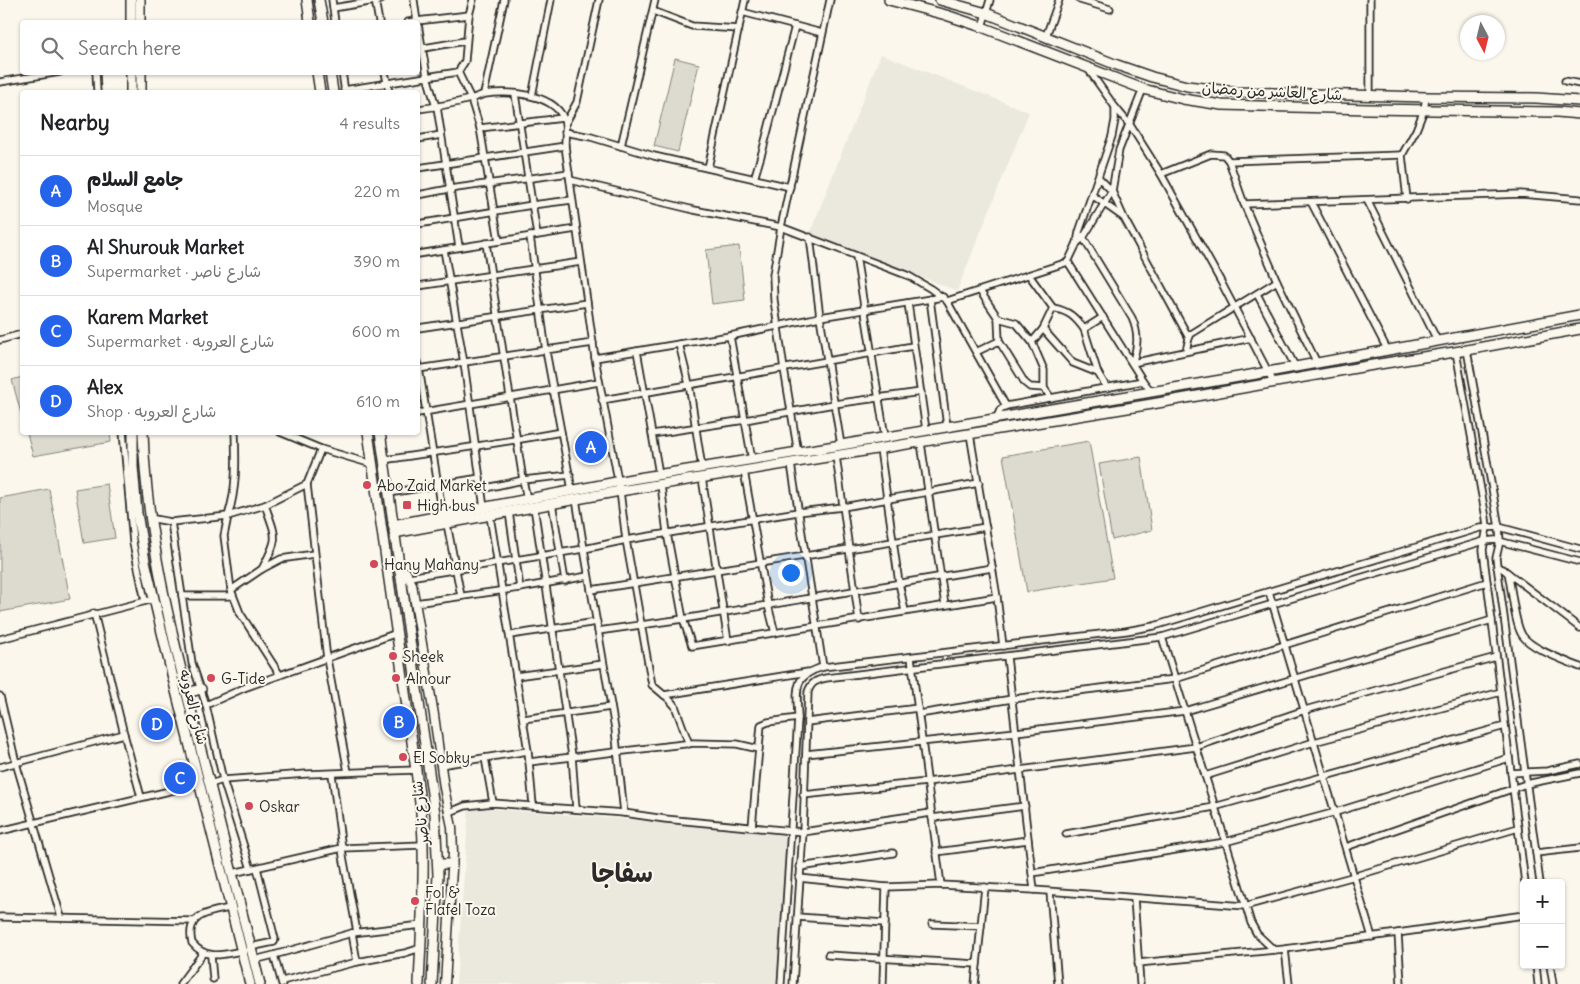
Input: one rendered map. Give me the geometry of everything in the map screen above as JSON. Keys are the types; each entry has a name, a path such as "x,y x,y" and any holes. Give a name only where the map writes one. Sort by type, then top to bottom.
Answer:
{"main road":[{"path":"131,0 131,20"},
{"path":"140,0 140,20"},
{"path":"307,0 310,20"},
{"path":"320,0 323,20"},
{"name":"شارع العاشر من رمضان","path":"889,0 982,27 1143,89 1183,99 1222,105 1580,114"},
{"name":"شارع العاشر من رمضان","path":"940,0 986,12 1117,65 1187,86 1237,92 1536,98 1580,101"},
{"path":"131,75 131,90"},
{"path":"141,75 141,90"},
{"path":"317,75 320,90"},
{"path":"330,75 333,90"},
{"path":"445,520 484,508 618,481 1268,372 1580,315"},
{"path":"394,529 445,520 490,516 620,491 880,450 1456,352 1580,329"},
{"name":"شارع العروبه","path":"133,435 137,513 149,600 160,627 230,908 246,949 254,960 260,984"},
{"name":"شارع العروبه","path":"143,435 145,488 149,518 170,624 233,874 250,984"},
{"name":"شارع ناصر","path":"368,435 416,770 423,845 422,925 418,984"},
{"name":"شارع ناصر","path":"380,435 435,814 438,864 432,984"},
{"path":"375,482 387,480"},
{"path":"160,627 170,624"},
{"path":"187,693 201,689"},
{"path":"407,704 419,702"},
{"path":"408,716 415,717 421,715"},
{"path":"438,864 452,864"}],"street":[{"path":"332,0 335,20"},
{"path":"333,8 377,0 380,20"},
{"path":"414,0 417,20"},
{"path":"458,72 464,61 468,15 473,0"},
{"path":"484,94 504,0"},
{"path":"532,96 551,0"},
{"path":"564,121 577,102 599,0"},
{"path":"621,146 655,0"},
{"path":"708,168 745,0"},
{"path":"798,452 784,369 773,282 781,227 830,0"},
{"path":"982,27 990,0"},
{"path":"1046,36 1059,0"},
{"path":"1080,0 1110,9"},
{"path":"1370,0 1370,95"},
{"path":"653,12 692,26 739,29"},
{"path":"742,12 822,33"},
{"path":"420,23 468,15"},
{"path":"754,178 795,26"},
{"path":"459,247 437,107 420,49 465,41"},
{"path":"1086,67 1130,125 1161,174 1274,383"},
{"path":"349,90 387,82 458,72"},
{"path":"458,72 471,99 480,128 499,241"},
{"path":"0,82 42,75"},
{"path":"96,75 97,90"},
{"path":"342,75 344,90"},
{"path":"386,75 389,90"},
{"path":"1565,81 1580,84"},
{"path":"1077,244 1083,238 1112,191 1119,150 1143,89"},
{"path":"420,109 437,107 484,94 515,94 532,96 548,102 554,106 564,121 565,146 586,303 652,685 670,699 677,710 689,744"},
{"path":"515,94 532,205 534,269 546,351 572,490"},
{"path":"1407,199 1402,155 1416,130 1424,110 1426,97"},
{"path":"595,358 730,336 820,317 930,299 945,299 980,291 1068,262 1077,244 1079,232 1115,128 1115,107"},
{"path":"480,128 520,122 564,121"},
{"path":"565,132 654,156 790,187"},
{"path":"420,139 441,136"},
{"path":"420,168 445,162 565,146"},
{"path":"1161,174 1211,154 1224,155 1229,161 1244,204 1277,281 1317,363"},
{"path":"1229,161 1402,155"},
{"path":"420,195 569,173"},
{"path":"1099,178 1112,191 1124,218 1189,338"},
{"path":"570,180 694,210 781,227 908,276 945,299 1006,406"},
{"path":"1244,204 1521,194 1580,199"},
{"path":"1092,195 1124,218"},
{"path":"420,224 572,200"},
{"path":"1367,200 1437,340"},
{"path":"1311,202 1387,349"},
{"path":"420,254 576,229"},
{"path":"1079,232 1132,318 1136,329 1138,346 1132,363"},
{"path":"810,237 820,317 841,445"},
{"path":"486,243 527,499"},
{"path":"444,250 464,363 484,508"},
{"path":"856,256 885,437"},
{"path":"420,286 581,262"},
{"path":"1068,262 1102,318 1151,391"},
{"path":"1029,275 1053,308 1069,312 1084,329 1098,373 1107,388"},
{"path":"1186,351 1189,338 1197,330 1277,281"},
{"path":"980,291 998,318 999,341 1025,382 1030,387 1044,388"},
{"path":"1257,294 1295,366"},
{"path":"930,299 947,426"},
{"path":"420,328 586,303"},
{"path":"908,303 926,430"},
{"path":"1032,342 1043,328 1053,308"},
{"path":"998,318 1016,323 1032,342 1044,370 1044,388 1051,398"},
{"path":"1084,329 1102,318"},
{"path":"1043,328 1073,363 1098,373"},
{"path":"0,340 20,335"},
{"path":"730,336 752,460"},
{"path":"1132,363 1250,338"},
{"path":"976,352 999,341"},
{"path":"420,369 593,343"},
{"path":"679,344 688,384 702,468"},
{"path":"602,400 913,346"},
{"path":"1467,350 1499,527 1500,541 1496,554 1497,566 1539,879"},
{"path":"637,351 659,474"},
{"path":"1456,352 1486,527 1484,540 1487,582 1524,879"},
{"path":"420,380 434,452 437,485 460,596"},
{"path":"997,418 1000,410 1006,406 1143,381"},
{"path":"420,412 599,382"},
{"path":"652,434 834,404 921,392"},
{"path":"384,460 561,432"},
{"path":"970,434 997,597 1003,646"},
{"path":"0,639 149,600 132,543 123,435"},
{"path":"235,435 236,480 224,536 232,593 240,613 280,675"},
{"path":"287,435 321,449 372,464"},
{"path":"921,443 945,605"},
{"path":"321,449 306,484 327,659 348,772"},
{"path":"880,450 899,583 905,611"},
{"path":"836,456 859,620"},
{"path":"791,464 823,667"},
{"path":"744,471 768,605 775,633"},
{"path":"481,489 523,480 570,475"},
{"path":"389,494 480,478"},
{"path":"702,478 728,641"},
{"path":"409,577 584,549 667,533 798,512 843,507 979,483"},
{"path":"149,518 171,522 228,516 265,505 306,484"},
{"path":"660,485 667,533 684,619 692,646 997,597"},
{"path":"576,499 618,751 624,813"},
{"path":"552,503 565,580"},
{"path":"262,569 276,538 265,505"},
{"path":"534,507 572,756 576,809"},
{"path":"509,512 520,588"},
{"path":"490,516 530,762 534,805"},
{"path":"171,522 192,663 206,705 223,780 254,868 275,939 274,942 211,956 203,953 192,943 190,936 194,921"},
{"path":"591,590 986,527"},
{"path":"664,695 808,672 823,667 1126,631 1172,622 1486,527 1499,527 1580,549"},
{"path":"793,984 803,832 808,692 812,683 816,680 1162,637 1484,540 1500,541 1580,562"},
{"path":"182,596 232,593 262,569 281,559 314,554"},
{"path":"1497,566 1505,570 1580,628"},
{"path":"399,568 409,577 415,603 445,796 452,827 452,864 445,984"},
{"path":"598,631 684,619 992,568"},
{"path":"1508,573 1522,634 1535,646 1580,667"},
{"path":"415,603 588,576"},
{"path":"807,722 918,711 1175,679 1487,582"},
{"path":"1269,592 1372,936"},
{"path":"94,613 141,798"},
{"path":"806,754 923,743 1185,711 1492,620"},
{"path":"510,635 597,622"},
{"path":"206,705 244,688 397,633"},
{"path":"1093,635 1094,646"},
{"path":"1162,637 1244,906 1257,934 1274,950"},
{"path":"911,657 941,885"},
{"path":"1007,657 1034,890"},
{"path":"803,795 927,782 1196,747 1305,710 1496,657"},
{"path":"516,676 603,664"},
{"path":"781,984 798,718 798,684 808,672"},
{"path":"1205,776 1314,742 1501,692"},
{"path":"0,696 16,763 61,917"},
{"path":"523,719 611,707"},
{"path":"752,827 760,728 762,723 798,718"},
{"path":"1066,834 1214,807 1505,726"},
{"path":"0,767 124,734"},
{"path":"530,762 689,744 738,744 759,749"},
{"path":"440,765 528,751"},
{"path":"485,758 493,803"},
{"path":"1032,873 1225,842 1336,812 1509,758"},
{"path":"1511,773 1547,770 1580,764"},
{"path":"210,784 223,780 348,772 416,770"},
{"path":"1346,846 1513,788 1580,773"},
{"path":"332,774 357,962"},
{"path":"0,831 199,784"},
{"path":"450,812 465,806 493,803 534,805 803,832 1025,806"},
{"path":"799,878 886,887 941,885 985,887 1244,906 1355,876 1518,828"},
{"path":"936,852 1028,840"},
{"path":"233,874 342,848 423,845"},
{"path":"1536,853 1580,848"},
{"path":"800,867 893,853"},
{"path":"883,984 886,887"},
{"path":"974,984 985,887"},
{"path":"1050,892 1058,984"},
{"path":"1134,898 1140,984"},
{"path":"0,917 194,921 205,913 230,908"},
{"path":"1138,963 1285,949 1520,916"},
{"path":"797,917 885,923"},
{"path":"932,924 981,926"},
{"path":"254,960 354,932 422,925"},
{"path":"1398,933 1401,984"},
{"path":"274,955 282,982 357,962 421,948"},
{"path":"1285,949 1289,984"},
{"path":"180,984 203,953"},
{"path":"828,955 977,964"},
{"path":"211,956 213,979"},
{"path":"1536,969 1538,984"},
{"path":"1551,969 1553,984"}],"shaded area":[{"path":"881,54 1029,112 957,291 810,233"},
{"path":"675,58 699,64 678,152 654,146"},
{"path":"739,246 745,300 712,304 706,250"},
{"path":"20,378 20,410 12,380"},
{"path":"28,435 110,435 111,442 33,456"},
{"path":"1089,441 1113,578 1027,592 1003,456"},
{"path":"1141,457 1152,530 1112,540 1099,464"},
{"path":"107,484 115,538 84,543 75,489"},
{"path":"49,489 70,599 0,612 0,498"},
{"path":"469,807 787,832 777,984 456,984"}],"place":[{"name":"جامع السلام","path":"591,447"},
{"name":"Abo Zaid Market","path":"367,485"},
{"name":"High bus","path":"407,505"},
{"name":"Hany Mahany","path":"374,564"},
{"name":"Sheek","path":"393,656"},
{"name":"G-Tide","path":"211,678"},
{"name":"Alnour","path":"396,678"},
{"name":"Al Shurouk Market","path":"399,722"},
{"name":"Alex","path":"157,724"},
{"name":"El Sobky","path":"403,757"},
{"name":"Karem Market","path":"180,778"},
{"name":"Oskar","path":"249,806"},
{"name":"Fol & Flafel Toza","path":"415,901"}],"district":[{"name":"سفاجا","path":"622,873"}]}
